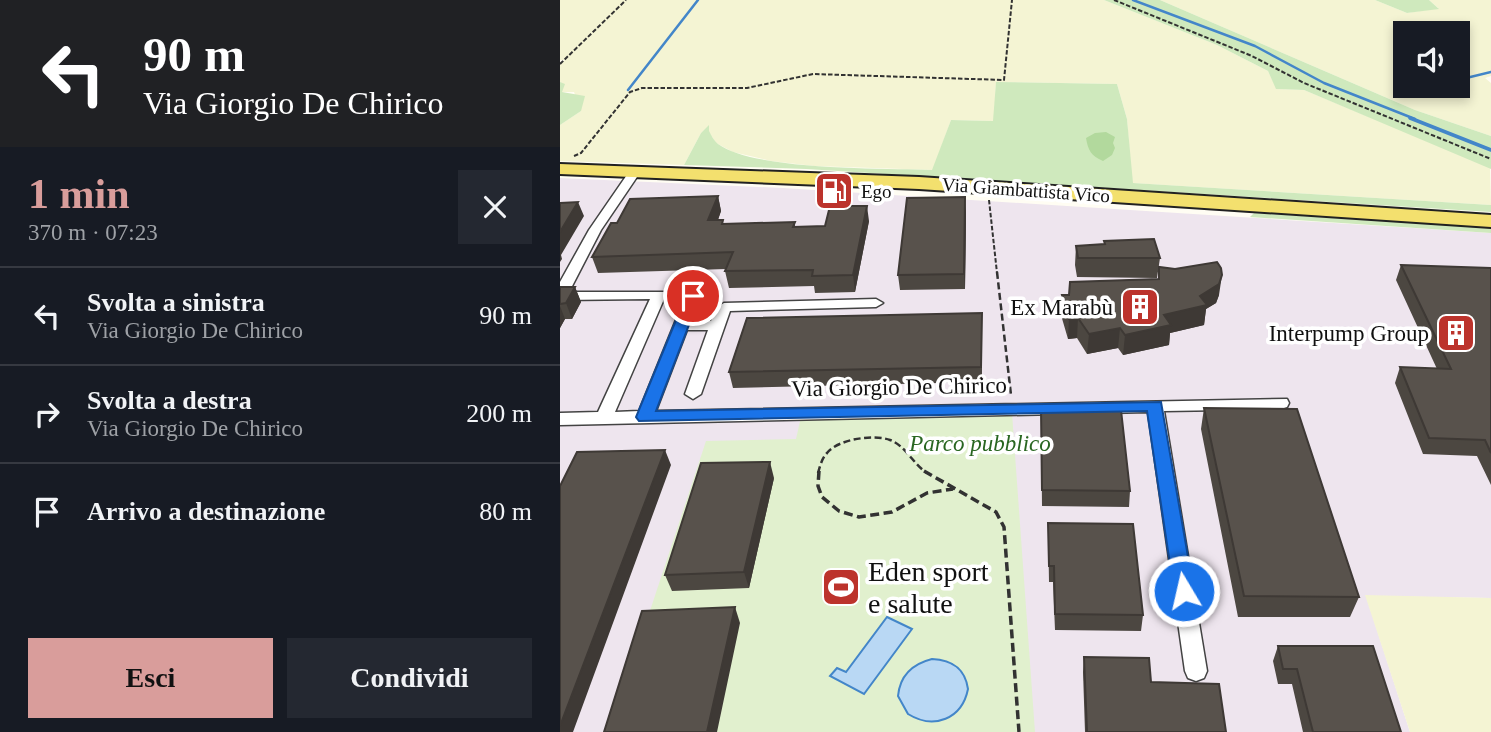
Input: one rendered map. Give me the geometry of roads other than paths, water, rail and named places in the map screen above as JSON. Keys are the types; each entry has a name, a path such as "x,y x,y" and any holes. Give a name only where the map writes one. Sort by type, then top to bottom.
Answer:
{"main road":[{"name":"Via Giambattista Vico","path":"563,163 635,172 919,183 1491,221"}],"street":[{"path":"635,172 595,230 560,295 693,296 645,417"},
{"path":"604,418 659,295"},
{"path":"693,394 724,307 876,303"},
{"path":"681,325 717,326"},
{"name":"Via Giorgio De Chirico","path":"560,419 1281,403"},
{"path":"1155,406 1196,671"}],"water":[{"path":"887,617 912,629 864,694 830,676 837,668 846,672"},
{"path":"932,659 956,666 964,676 968,689 960,708 946,719 937,721 918,719 908,714 898,696 901,682 908,671"}],"waterway":[{"path":"628,90 698,0"},
{"path":"1133,0 1255,46 1324,83 1415,119"},
{"path":"1470,77 1491,72"},
{"path":"1410,118 1491,150"}],"place":[{"name":"Ego","path":"834,191"},
{"name":"Ex Marabù","path":"1140,307"},
{"name":"Interpump Group","path":"1456,333"},
{"name":"Eden sport e salute","path":"841,587"}],"park label":[{"name":"Parco pubblico","path":"980,443"}]}
